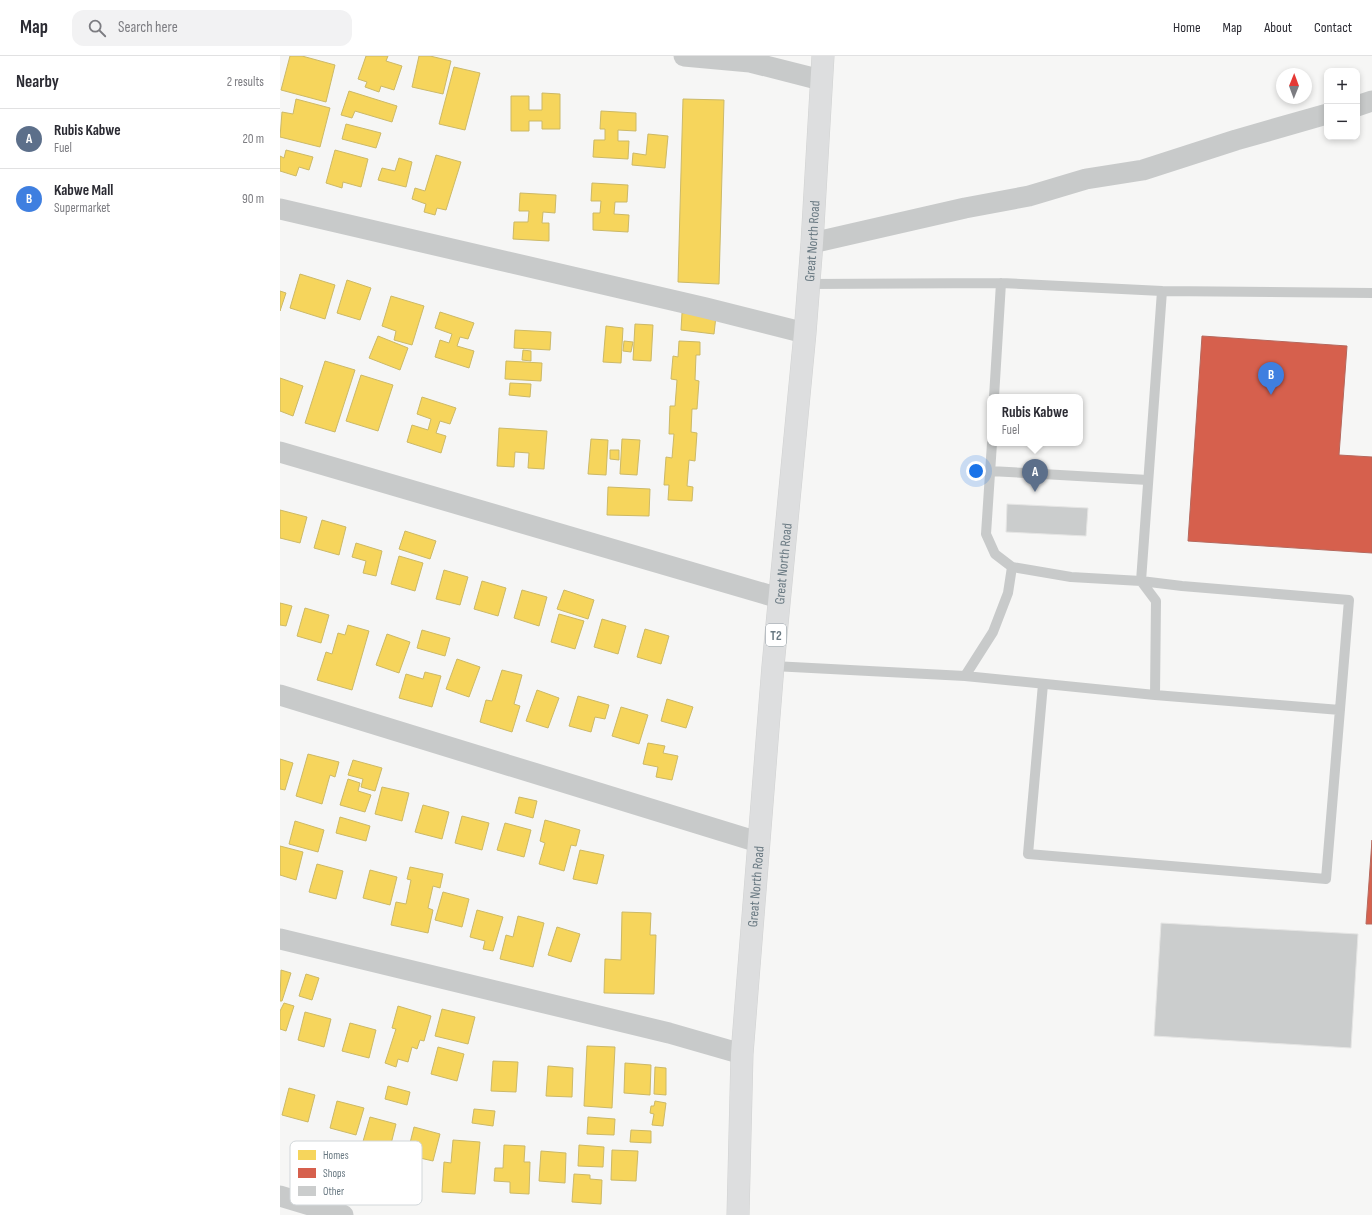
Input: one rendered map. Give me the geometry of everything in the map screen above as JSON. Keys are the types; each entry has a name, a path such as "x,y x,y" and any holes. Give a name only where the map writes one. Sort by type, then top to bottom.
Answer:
{"highway":[{"name":"Great North Road","path":"738,1215 742,1054 773,666 809,284 823,56"}],"street":[{"path":"684,56 750,62 821,80"},
{"path":"1360,105 1372,101"},
{"path":"812,243 965,208 1029,196 1086,179 1143,170 1236,140 1324,115"},
{"path":"280,209 706,308 805,333"},
{"path":"280,452 779,598"},
{"path":"280,695 758,842"},
{"path":"280,939 669,1033 742,1054"},
{"path":"280,1196 290,1199"},
{"path":"310,1205 343,1215"}],"lane":[{"path":"994,394 1001,283"},
{"path":"809,284 1001,283 1162,291 1372,293"},
{"path":"1155,695 1156,601 1141,581 1162,291"},
{"path":"992,446 986,534 996,554 1012,567 1071,577 1141,581 1182,586 1350,600 1326,879 1028,854 1043,684"},
{"path":"990,471 1148,480"},
{"path":"965,676 993,632 1008,593 1012,567"},
{"path":"773,666 965,676 1155,695 1340,710"}],"building: Homes":[{"path":"290,56 302,56 335,65 326,102 281,90"},
{"path":"366,56 388,56 386,61 402,66 394,90 381,86 379,92 365,87 367,82 358,79"},
{"path":"419,56 430,56 451,61 443,94 412,87"},
{"path":"454,67 480,73 465,130 439,124"},
{"path":"349,91 397,106 392,122 355,111 352,118 341,115"},
{"path":"542,93 560,94 560,129 542,129 542,121 529,121 529,131 511,131 511,96 529,96 529,110 542,110"},
{"path":"296,99 330,108 320,147 280,137 282,112 293,114"},
{"path":"683,99 724,100 719,284 678,282"},
{"path":"601,111 636,113 636,131 618,130 618,141 629,141 628,159 593,157 594,140 605,140 605,129 600,129"},
{"path":"346,124 381,133 376,148 342,139"},
{"path":"648,134 668,136 665,168 632,165 633,153 646,155"},
{"path":"286,150 313,157 309,170 299,167 296,176 280,171 280,156 284,158"},
{"path":"335,150 368,159 361,187 343,182 342,188 326,183"},
{"path":"436,155 461,162 446,210 437,208 435,215 424,212 426,204 412,199 415,188 425,191"},
{"path":"399,158 412,162 406,187 378,180 382,168 395,171"},
{"path":"592,183 628,185 627,202 615,202 614,214 629,215 628,232 593,230 593,213 600,213 601,201 591,201"},
{"path":"520,193 556,195 555,213 543,212 542,223 549,223 549,241 513,239 514,222 528,222 529,211 519,211"},
{"path":"300,274 335,285 325,319 290,308"},
{"path":"347,280 371,288 360,320 337,313"},
{"path":"280,291 286,293 280,311"},
{"path":"391,296 424,306 412,345 394,340 396,331 382,326"},
{"path":"440,312 474,323 468,339 460,337 457,346 474,351 469,368 435,357 440,340 449,343 452,334 435,328"},
{"path":"682,313 716,316 714,334 681,330"},
{"path":"635,324 653,325 651,361 633,360"},
{"path":"606,326 623,328 621,363 603,362"},
{"path":"515,330 551,332 550,350 514,348"},
{"path":"378,336 408,348 400,370 369,358"},
{"path":"624,341 633,342 631,352 623,351"},
{"path":"679,341 700,342 700,355 696,355 695,380 699,381 697,409 692,409 691,432 697,433 695,461 689,460 687,486 693,487 692,501 668,500 669,485 664,485 666,457 672,458 674,434 669,434 670,406 675,406 677,380 671,379 673,356 678,357"},
{"path":"523,350 531,351 531,361 522,360"},
{"path":"325,361 355,370 335,432 305,423"},
{"path":"506,361 542,363 541,381 505,379"},
{"path":"361,375 393,385 378,431 346,421"},
{"path":"280,378 303,386 293,416 280,411"},
{"path":"510,383 531,384 530,397 509,395"},
{"path":"422,397 456,408 450,424 440,421 436,433 446,436 441,453 407,442 412,425 428,430 431,419 417,414"},
{"path":"499,428 547,431 544,469 528,468 529,453 515,452 514,467 497,466"},
{"path":"591,439 608,440 606,475 588,474"},
{"path":"622,439 640,440 637,475 620,474"},
{"path":"610,450 619,450 619,460 610,459"},
{"path":"608,487 650,489 649,516 607,515"},
{"path":"280,510 307,517 300,543 280,538"},
{"path":"322,520 346,527 339,555 314,548"},
{"path":"405,531 436,541 430,559 399,549"},
{"path":"356,543 382,551 376,576 363,573 366,561 352,557"},
{"path":"399,556 423,563 415,591 391,584"},
{"path":"444,570 468,577 460,605 436,599"},
{"path":"482,581 506,588 498,616 474,609"},
{"path":"522,590 547,597 539,626 514,618"},
{"path":"564,590 594,600 588,619 557,609"},
{"path":"280,603 292,606 286,626 280,625"},
{"path":"305,608 329,615 321,643 297,636"},
{"path":"559,614 584,621 575,649 551,642"},
{"path":"602,619 626,626 618,654 594,647"},
{"path":"348,625 369,631 352,690 317,680 326,652 332,654 338,633 345,635"},
{"path":"645,629 669,636 661,664 637,657"},
{"path":"422,630 450,638 445,656 417,648"},
{"path":"387,634 410,642 399,673 376,665"},
{"path":"457,659 480,667 469,697 446,689"},
{"path":"502,670 522,675 514,704 520,706 512,732 480,722 486,700 492,701"},
{"path":"425,672 441,676 432,707 399,698 406,674 423,679"},
{"path":"537,690 559,698 548,728 526,721"},
{"path":"578,696 609,705 605,719 595,717 591,732 569,726"},
{"path":"667,699 693,707 686,728 661,721"},
{"path":"621,707 648,715 639,744 612,736"},
{"path":"648,743 665,746 663,753 678,756 672,780 656,777 658,767 643,764"},
{"path":"308,754 339,762 335,777 330,775 322,804 296,796"},
{"path":"280,759 293,763 285,790 280,789"},
{"path":"353,760 382,768 375,791 361,787 363,779 348,775"},
{"path":"348,779 360,783 358,791 371,795 365,812 340,805"},
{"path":"382,787 409,793 402,821 375,814"},
{"path":"519,797 537,801 533,818 515,813"},
{"path":"423,805 449,812 442,839 415,832"},
{"path":"462,816 489,823 482,850 455,843"},
{"path":"340,817 370,826 366,841 336,833"},
{"path":"545,820 580,830 576,846 571,845 564,871 539,864 545,843 540,841"},
{"path":"295,821 324,830 318,852 289,844"},
{"path":"505,823 531,830 524,857 497,850"},
{"path":"280,846 303,852 296,880 280,875"},
{"path":"580,850 604,855 597,884 573,879"},
{"path":"317,864 343,871 336,899 309,892"},
{"path":"410,867 443,874 440,888 433,886 428,908 433,910 428,933 391,925 396,902 406,904 411,880 407,879"},
{"path":"370,870 397,877 390,905 363,898"},
{"path":"443,892 469,899 462,927 435,920"},
{"path":"477,910 503,917 493,951 483,949 485,941 470,937"},
{"path":"622,912 651,913 650,935 656,935 654,994 604,993 605,959 621,960"},
{"path":"518,916 544,923 533,967 500,959 506,935 513,937"},
{"path":"557,927 580,934 571,962 548,955"},
{"path":"281,970 291,973 282,1001 280,1001"},
{"path":"306,974 319,978 312,1000 299,996"},
{"path":"284,1003 294,1006 286,1031 280,1029 280,1011"},
{"path":"398,1006 431,1016 424,1041 420,1040 417,1049 412,1047 408,1062 398,1059 396,1067 385,1063 396,1029 392,1028"},
{"path":"442,1009 475,1017 468,1044 435,1036"},
{"path":"305,1012 331,1019 324,1047 298,1040"},
{"path":"350,1023 376,1030 369,1058 342,1051"},
{"path":"587,1046 615,1047 612,1108 584,1106"},
{"path":"438,1047 464,1054 457,1081 431,1074"},
{"path":"493,1061 518,1062 516,1092 491,1091"},
{"path":"625,1063 651,1065 650,1095 624,1093"},
{"path":"548,1066 573,1068 572,1097 546,1096"},
{"path":"655,1067 666,1068 666,1095 654,1094"},
{"path":"388,1086 410,1092 407,1105 385,1099"},
{"path":"289,1088 315,1095 308,1122 282,1115"},
{"path":"337,1101 364,1108 356,1135 330,1128"},
{"path":"655,1101 666,1103 663,1126 652,1125 654,1114 650,1113 651,1106 654,1106"},
{"path":"474,1109 495,1111 493,1126 472,1123"},
{"path":"370,1117 396,1124 392,1141 363,1141"},
{"path":"588,1117 615,1119 614,1135 587,1134"},
{"path":"414,1127 440,1134 433,1161 422,1158 422,1141 410,1141"},
{"path":"631,1130 651,1131 651,1143 630,1142"},
{"path":"453,1140 480,1142 475,1194 442,1192 444,1162 451,1163"},
{"path":"504,1145 525,1146 524,1162 530,1162 529,1194 510,1193 510,1182 494,1181 495,1168 503,1168"},
{"path":"579,1145 604,1147 603,1167 578,1166"},
{"path":"612,1150 638,1151 636,1181 611,1180"},
{"path":"541,1151 566,1153 565,1183 539,1181"},
{"path":"574,1174 590,1175 590,1179 602,1180 601,1204 572,1202"}],"building: Shops":[{"path":"1202,336 1347,346 1339,455 1372,457 1372,553 1188,541"},
{"path":"1372,840 1372,924 1366,924"}],"building: Other":[{"path":"1007,504 1088,508 1086,536 1006,532"},
{"path":"1161,923 1358,934 1351,1048 1154,1036"}],"place":[{"name":"Kabwe Mall","path":"1271,395"},
{"name":"Rubis Kabwe","path":"1035,492"}]}
